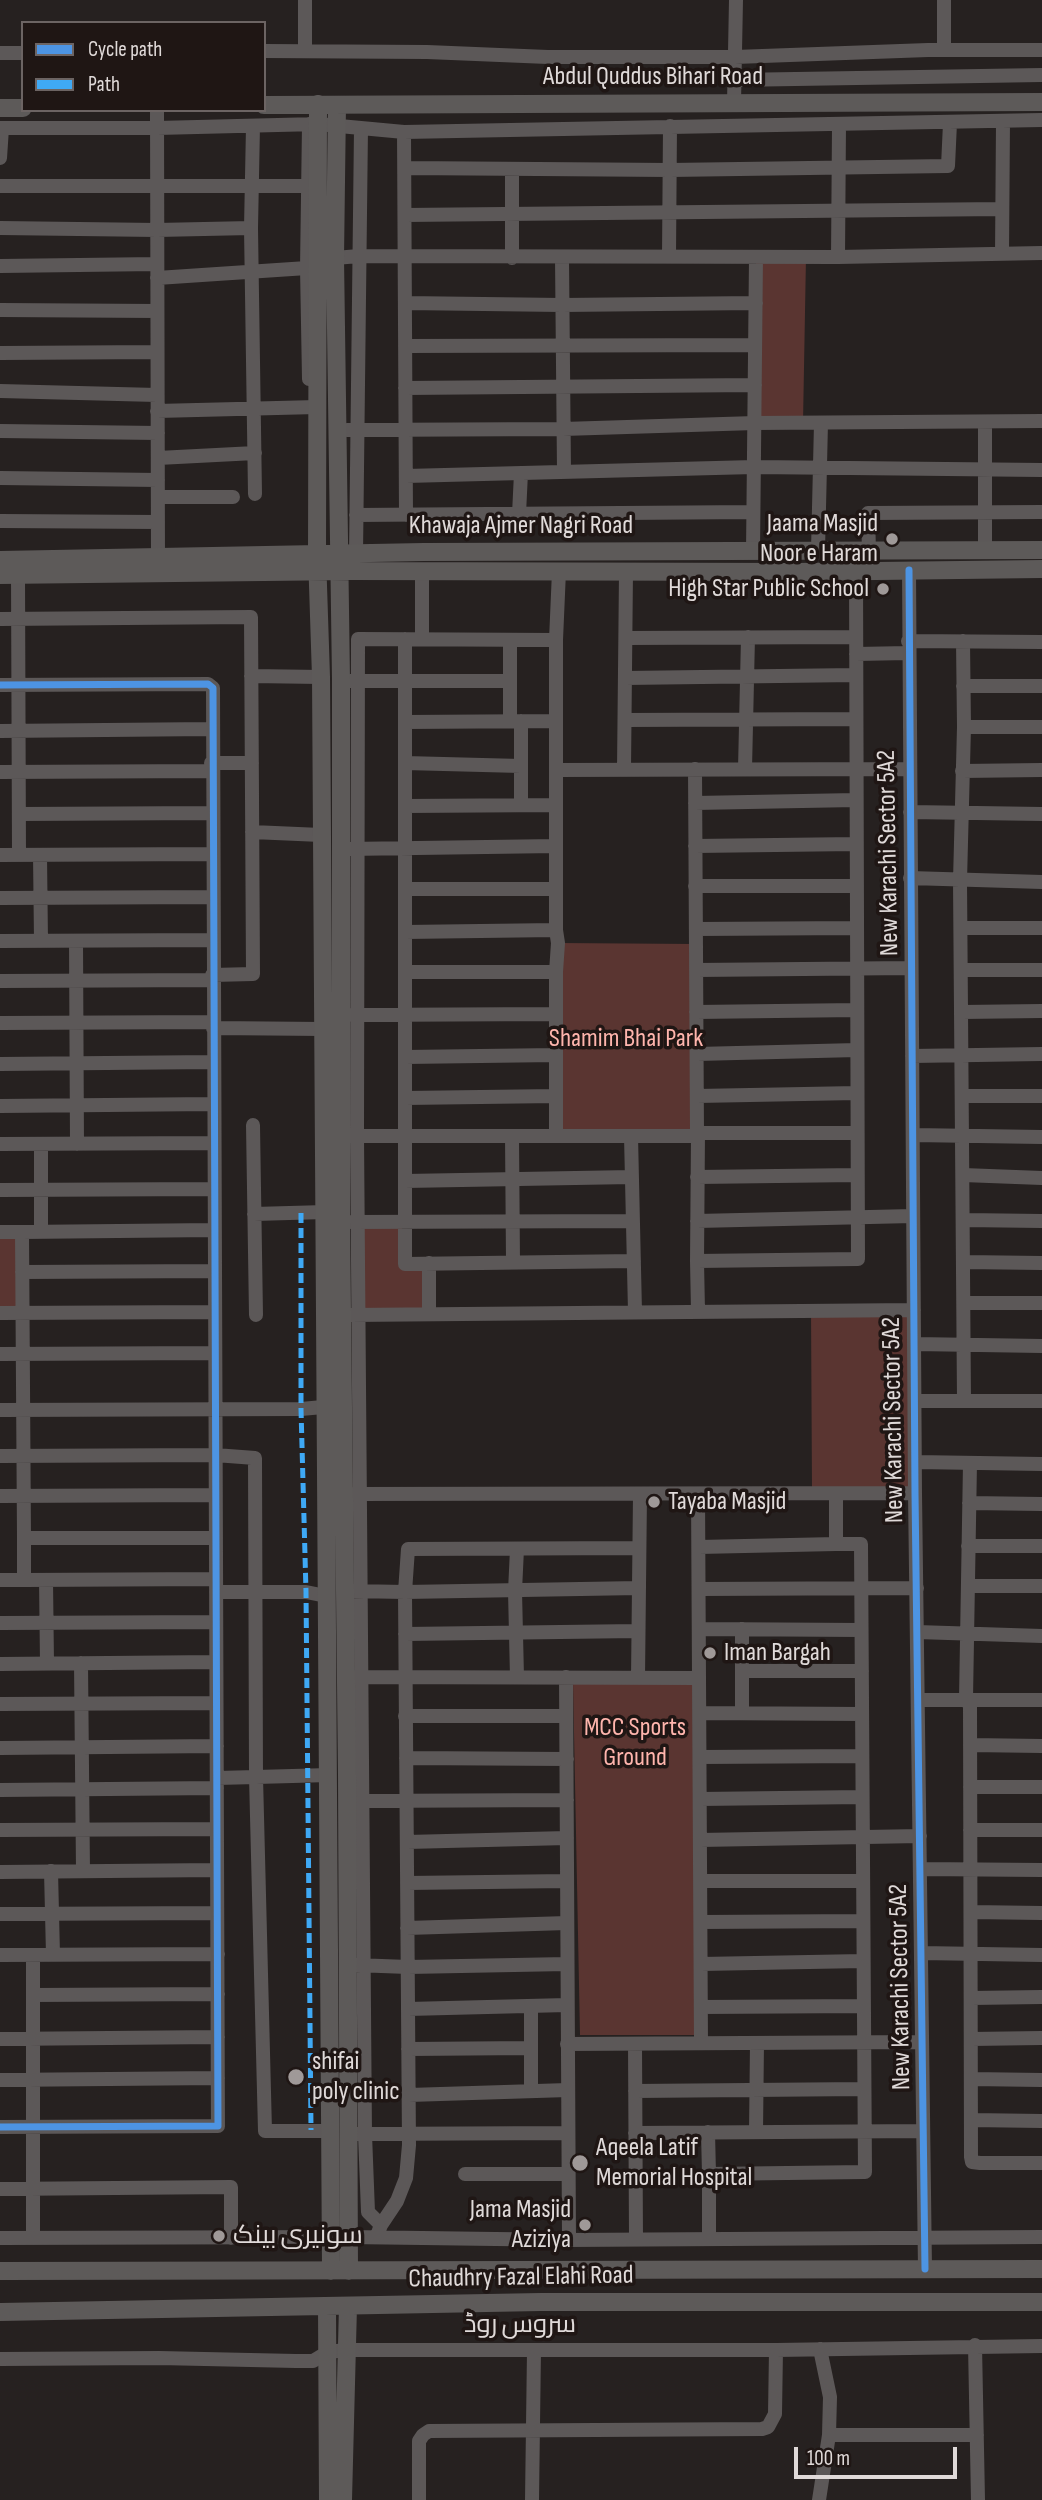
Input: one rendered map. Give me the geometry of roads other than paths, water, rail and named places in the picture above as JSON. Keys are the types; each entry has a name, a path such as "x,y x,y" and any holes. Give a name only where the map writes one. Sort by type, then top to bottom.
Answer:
{"main road":[{"name":"Abdul Quddus Bihari Road","path":"266,105 1042,102"},
{"path":"318,104 335,258 338,429 349,681 349,1136 352,1315 335,1406 353,1494 356,1965 340,2271"},
{"path":"337,105 321,125 313,186 312,266 315,561 321,677 325,1212 335,1406 327,1595 330,1775 348,2133"},
{"path":"0,108 21,108"},
{"name":"Khawaja Ajmer Nagri Road","path":"0,561 344,561 438,552 1042,550"},
{"path":"795,551 795,572"},
{"name":"Khawaja Ajmer Nagri Road","path":"9,575 315,561"},
{"name":"Khawaja Ajmer Nagri Road","path":"344,561 422,572 1042,569"},
{"name":"Chaudhry Fazal Elahi Road","path":"0,2271 1042,2269"},
{"path":"541,2302 580,2296 699,2295 710,2288 708,2280 703,2277 582,2278 545,2270"},
{"name":"Chaudhry Fazal Elahi Road","path":"0,2312 541,2302 1042,2302"},
{"path":"327,2306 337,2351 344,2500"},
{"path":"328,2500 337,2351 348,2306"}],"street":[{"path":"305,0 305,51"},
{"path":"734,103 736,0"},
{"path":"944,0 944,50"},
{"path":"266,51 427,52 548,57 735,57 944,50 1042,50"},
{"path":"0,53 21,53"},
{"path":"734,80 1042,75"},
{"path":"157,112 158,559"},
{"path":"0,158 1,128 321,125 404,132 1042,120"},
{"path":"1002,254 1003,122"},
{"path":"405,168 670,170 948,166 950,123"},
{"path":"838,257 839,125"},
{"path":"253,126 251,228 255,494"},
{"path":"669,256 670,126"},
{"path":"344,561 356,515 361,128"},
{"path":"404,132 406,514"},
{"path":"512,169 512,258"},
{"path":"0,186 313,186"},
{"path":"405,215 1002,209"},
{"path":"0,228 251,228"},
{"path":"0,266 252,272 312,266 335,258 359,256 838,257 1042,253"},
{"path":"753,552 756,257"},
{"path":"562,258 564,472"},
{"path":"405,303 756,303"},
{"path":"0,310 157,311"},
{"path":"405,346 755,345"},
{"path":"0,353 157,352"},
{"path":"405,388 755,385"},
{"path":"0,391 157,394"},
{"path":"157,411 313,407"},
{"path":"338,429 563,429 755,423 1042,421"},
{"path":"985,422 985,551"},
{"path":"818,550 821,423"},
{"path":"0,431 158,433"},
{"path":"158,457 255,453"},
{"path":"406,476 754,467 1042,470"},
{"path":"519,514 521,473"},
{"path":"0,478 158,480"},
{"path":"158,497 233,497"},
{"path":"356,515 753,512"},
{"path":"869,552 868,513 1042,512"},
{"path":"0,521 158,522"},
{"name":"New Karachi Sector 5A2","path":"909,570 915,1493 925,2269"},
{"path":"556,1135 556,640 559,571"},
{"path":"697,1261 858,1259 856,571"},
{"path":"422,572 422,639"},
{"path":"624,769 626,572"},
{"path":"9,575 18,619 19,855"},
{"path":"0,619 251,617 253,974 212,978 0,981"},
{"path":"745,769 747,637"},
{"path":"626,638 856,637"},
{"path":"510,681 349,681 358,639 556,640"},
{"path":"405,639 405,1264 634,1261"},
{"path":"510,640 510,681 521,766 522,805"},
{"path":"963,641 960,880 964,1401"},
{"path":"856,654 963,641 1042,642"},
{"path":"625,678 856,675"},
{"path":"251,676 321,677"},
{"path":"0,685 208,684 213,688 211,767 218,1954 218,2126 0,2127"},
{"path":"963,686 1042,686"},
{"path":"625,720 856,719"},
{"path":"405,722 556,721"},
{"path":"964,727 1042,727"},
{"path":"0,731 211,729"},
{"path":"0,772 211,767 252,763"},
{"path":"405,763 521,766"},
{"path":"695,769 698,1311"},
{"path":"556,770 909,769"},
{"path":"962,771 1042,770"},
{"path":"695,803 856,800"},
{"path":"405,806 556,805"},
{"path":"910,812 1042,814"},
{"path":"19,814 212,813"},
{"path":"252,832 321,835"},
{"path":"695,846 856,844"},
{"path":"348,849 556,846"},
{"path":"0,855 212,854"},
{"path":"40,855 41,941"},
{"path":"910,878 1042,882"},
{"path":"695,886 856,886"},
{"path":"405,889 556,888"},
{"path":"0,898 212,897"},
{"path":"696,929 857,928"},
{"path":"961,928 1042,928"},
{"path":"405,932 556,930"},
{"path":"0,942 212,940"},
{"path":"76,941 77,1144"},
{"path":"696,970 911,968"},
{"path":"961,970 1042,970"},
{"path":"405,972 556,972"},
{"path":"696,1012 857,1010"},
{"path":"961,1012 1042,1010"},
{"path":"349,1015 556,1014"},
{"path":"0,1023 323,1028"},
{"path":"696,1054 857,1050"},
{"path":"912,1056 1042,1054"},
{"path":"405,1057 556,1055"},
{"path":"0,1064 213,1062"},
{"path":"697,1096 857,1093"},
{"path":"405,1098 556,1096"},
{"path":"962,1096 1042,1096"},
{"path":"0,1106 213,1104"},
{"path":"253,1125 256,1315"},
{"path":"349,1136 857,1133"},
{"path":"913,1135 1042,1137"},
{"path":"512,1136 513,1262"},
{"path":"631,1136 635,1312"},
{"path":"0,1144 213,1143"},
{"path":"41,1144 41,1231"},
{"path":"697,1177 858,1175"},
{"path":"963,1175 1042,1178"},
{"path":"405,1181 632,1177"},
{"path":"0,1190 214,1188"},
{"path":"254,1214 325,1212"},
{"path":"698,1221 913,1216"},
{"path":"964,1220 1042,1221"},
{"path":"350,1222 633,1221"},
{"path":"0,1232 214,1230"},
{"path":"22,1232 24,1580"},
{"path":"964,1262 1042,1263"},
{"path":"429,1264 429,1313"},
{"path":"22,1272 214,1271"},
{"path":"964,1303 1042,1303"},
{"path":"914,1310 352,1315 353,1494 915,1493"},
{"path":"0,1314 214,1312"},
{"path":"915,1344 1042,1346"},
{"path":"0,1354 214,1353"},
{"path":"915,1401 1042,1401"},
{"path":"0,1410 335,1406"},
{"path":"0,1456 215,1455 255,1458 257,1777 265,2131 568,2133"},
{"path":"916,1462 1042,1464"},
{"path":"970,1463 966,1699 970,1706 972,2162 1042,2163"},
{"path":"638,1678 640,1494"},
{"path":"698,1494 701,2043"},
{"path":"836,1494 836,1544"},
{"path":"0,1496 215,1495"},
{"path":"969,1503 1042,1504"},
{"path":"24,1538 216,1538"},
{"path":"699,1547 861,1544 864,2172 709,2174"},
{"path":"968,1546 1042,1546"},
{"path":"379,2231 407,2178 409,2133 405,1716 405,1592 408,1549 639,1548"},
{"path":"517,1549 517,1677"},
{"path":"0,1580 216,1585 257,1593 306,1592 327,1595"},
{"path":"46,1580 47,1663"},
{"path":"968,1586 1042,1586"},
{"path":"353,1591 639,1588"},
{"path":"699,1589 917,1588"},
{"path":"0,1623 216,1622"},
{"path":"699,1629 861,1630"},
{"path":"743,1629 743,1713"},
{"path":"405,1634 638,1631"},
{"path":"917,1632 1042,1636"},
{"path":"0,1664 216,1662"},
{"path":"81,1663 83,1871"},
{"path":"743,1671 862,1671"},
{"path":"354,1677 699,1678"},
{"path":"566,1677 569,2240"},
{"path":"918,1700 1042,1700"},
{"path":"0,1704 216,1703"},
{"path":"700,1713 862,1714"},
{"path":"405,1716 566,1716"},
{"path":"970,1745 1042,1746"},
{"path":"0,1748 216,1746"},
{"path":"700,1757 862,1756"},
{"path":"406,1758 566,1759"},
{"path":"0,1790 217,1783 257,1777 330,1775"},
{"path":"970,1787 1042,1787"},
{"path":"700,1798 862,1797"},
{"path":"356,1801 567,1800"},
{"path":"0,1830 217,1829"},
{"path":"970,1830 1042,1830"},
{"path":"700,1840 920,1836"},
{"path":"407,1842 567,1838"},
{"path":"920,1869 1042,1870"},
{"path":"0,1872 217,1870"},
{"path":"51,1871 52,1955"},
{"path":"407,1883 567,1881"},
{"path":"701,1881 863,1881"},
{"path":"971,1912 1042,1913"},
{"path":"0,1914 217,1913"},
{"path":"701,1922 863,1921"},
{"path":"407,1928 567,1923"},
{"path":"921,1953 1042,1955"},
{"path":"0,1955 218,1954"},
{"path":"33,1955 33,2238"},
{"path":"701,1964 863,1961"},
{"path":"356,1965 408,1967 567,1964"},
{"path":"33,1995 218,1994"},
{"path":"971,1998 1042,1997"},
{"path":"408,2009 568,2005"},
{"path":"531,2006 531,2091"},
{"path":"701,2007 863,2006"},
{"path":"0,2039 218,2037"},
{"path":"971,2039 1042,2038"},
{"path":"567,2044 922,2042"},
{"path":"756,2132 757,2043"},
{"path":"635,2044 636,2239"},
{"path":"408,2049 531,2048"},
{"path":"0,2080 218,2078"},
{"path":"971,2079 1042,2080"},
{"path":"635,2091 864,2089"},
{"path":"409,2095 568,2090"},
{"path":"971,2120 1042,2121"},
{"path":"635,2133 923,2131"},
{"path":"708,2132 709,2239"},
{"path":"348,2133 368,2212 379,2231"},
{"path":"465,2174 568,2174"},
{"path":"0,2189 231,2188 231,2238"},
{"path":"0,2238 340,2238 379,2231 569,2240 1042,2237"},
{"path":"975,2345 978,2500"},
{"name":"سروس روڈ","path":"0,2358 313,2361 337,2351 776,2350 1042,2346"},
{"path":"819,2500 829,2435 830,2397 820,2349"},
{"path":"533,2500 534,2350"},
{"path":"419,2500 419,2441 422,2435 429,2431 762,2429 772,2422 775,2414 776,2350"},
{"path":"829,2435 978,2435"}],"place":[{"name":"Jaama Masjid Noor e Haram","path":"892,539"},
{"name":"High Star Public School","path":"883,589"},
{"name":"Tayaba Masjid","path":"654,1502"},
{"name":"Iman Bargah","path":"710,1653"},
{"name":"shifai poly clinic","path":"296,2077"},
{"name":"Aqeela Latif Memorial Hospital","path":"580,2163"},
{"name":"Jama Masjid Aziziya","path":"585,2225"},
{"name":"سونیری بینک","path":"219,2236"}],"park label":[{"name":"Shamim Bhai Park","path":"626,1039"},
{"name":"MCC Sports Ground","path":"635,1743"}]}
